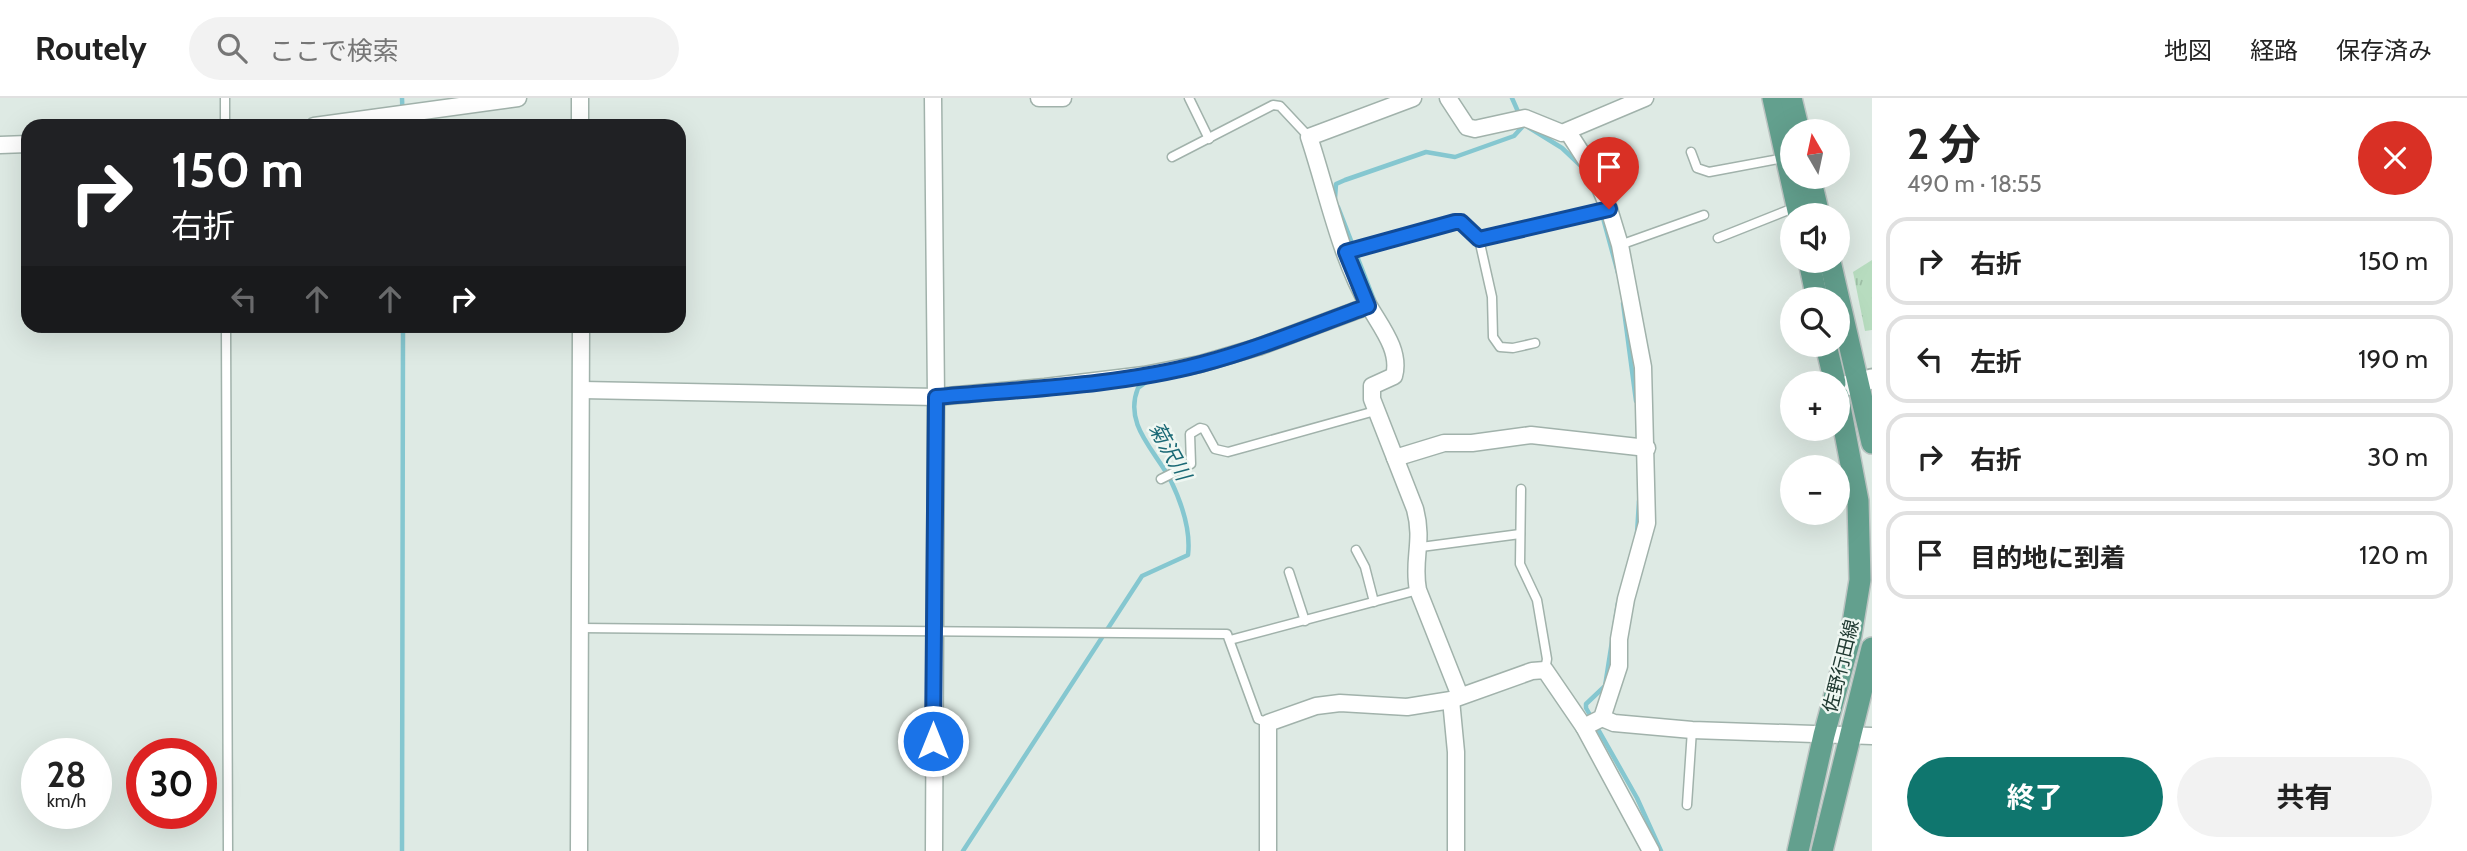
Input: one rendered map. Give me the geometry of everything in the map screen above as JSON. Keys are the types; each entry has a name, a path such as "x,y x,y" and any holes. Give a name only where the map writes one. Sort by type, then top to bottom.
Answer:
{"main road":[{"path":"1773,98 1780,128"},
{"path":"1791,98 1796,119"},
{"path":"1834,273 1866,381 1872,443"},
{"name":"佐野行田線","path":"1798,851 1824,735 1852,635 1860,580 1858,501 1847,441"},
{"name":"佐野行田線","path":"1822,851 1861,736 1872,648"}],"street":[{"path":"365,119 518,98"},
{"path":"580,98 580,119"},
{"path":"933,98 936,397 934,851"},
{"path":"1039,98 1063,98"},
{"path":"1413,98 1309,136 1346,252 1368,306 1382,326 1396,363 1394,376 1372,386 1375,411 1415,509 1421,547 1415,573 1418,590 1456,698 1456,851"},
{"path":"1448,98 1467,127 1475,129 1518,119 1562,133 1645,98"},
{"path":"1568,132 1593,171 1620,245 1643,367 1647,448 1647,523 1626,599 1616,680 1602,718 1584,727"},
{"path":"0,145 21,144"},
{"path":"582,390 936,397 1144,375 1200,364 1258,347 1368,306"},
{"path":"579,851 581,333"},
{"path":"1395,458 1444,443 1472,443 1531,435 1647,448"},
{"path":"1268,851 1268,723 1316,706 1339,703 1407,707 1456,698 1532,671 1545,670 1584,727 1651,851"},
{"path":"1602,718 1614,723 1692,730 1861,736"}],"lane":[{"path":"225,98 225,119"},
{"path":"1189,98 1209,139"},
{"path":"1172,158 1276,105 1309,136"},
{"path":"1691,152 1697,168 1709,172 1780,159"},
{"path":"1479,239 1608,206"},
{"path":"1620,245 1704,215"},
{"path":"1717,238 1780,217"},
{"path":"1346,252 1461,222 1479,239 1492,297 1493,337 1500,347 1513,348 1535,343"},
{"path":"226,333 228,851"},
{"path":"1161,479 1191,464 1190,433 1200,428 1215,449 1228,452 1375,411"},
{"path":"1521,489 1520,564 1537,600 1547,659 1545,670"},
{"path":"1421,547 1520,534"},
{"path":"1356,550 1365,567 1374,602"},
{"path":"1289,572 1305,621"},
{"path":"1230,640 1418,590"},
{"path":"580,628 1227,634 1258,719 1268,723"},
{"path":"1687,805 1692,730"}],"green space":[{"path":"1872,260 1872,330 1865,331 1853,272"}],"waterway":[{"path":"402,98 403,119"},
{"name":"菊沢川","path":"1335,198 1336,184 1345,180 1426,152 1455,157 1514,136 1524,125 1512,98"},
{"path":"1528,127 1562,148 1580,165"},
{"name":"菊沢川","path":"1338,207 1374,300"},
{"path":"1600,207 1618,273"},
{"path":"1623,303 1636,401"},
{"path":"402,851 403,333"},
{"name":"菊沢川","path":"963,851 1142,576 1188,555 1187,527 1179,499 1165,470 1143,437 1135,414 1134,401 1138,388 1149,380"},
{"path":"1637,534 1639,501"},
{"path":"1618,603 1605,686 1586,704 1586,708 1637,798 1661,851"}],"route":[{"path":"933,741 936,397 1144,375 1200,364 1258,347 1368,306 1346,252 1455,222 1461,222 1479,239 1608,206 1609,209"}]}
